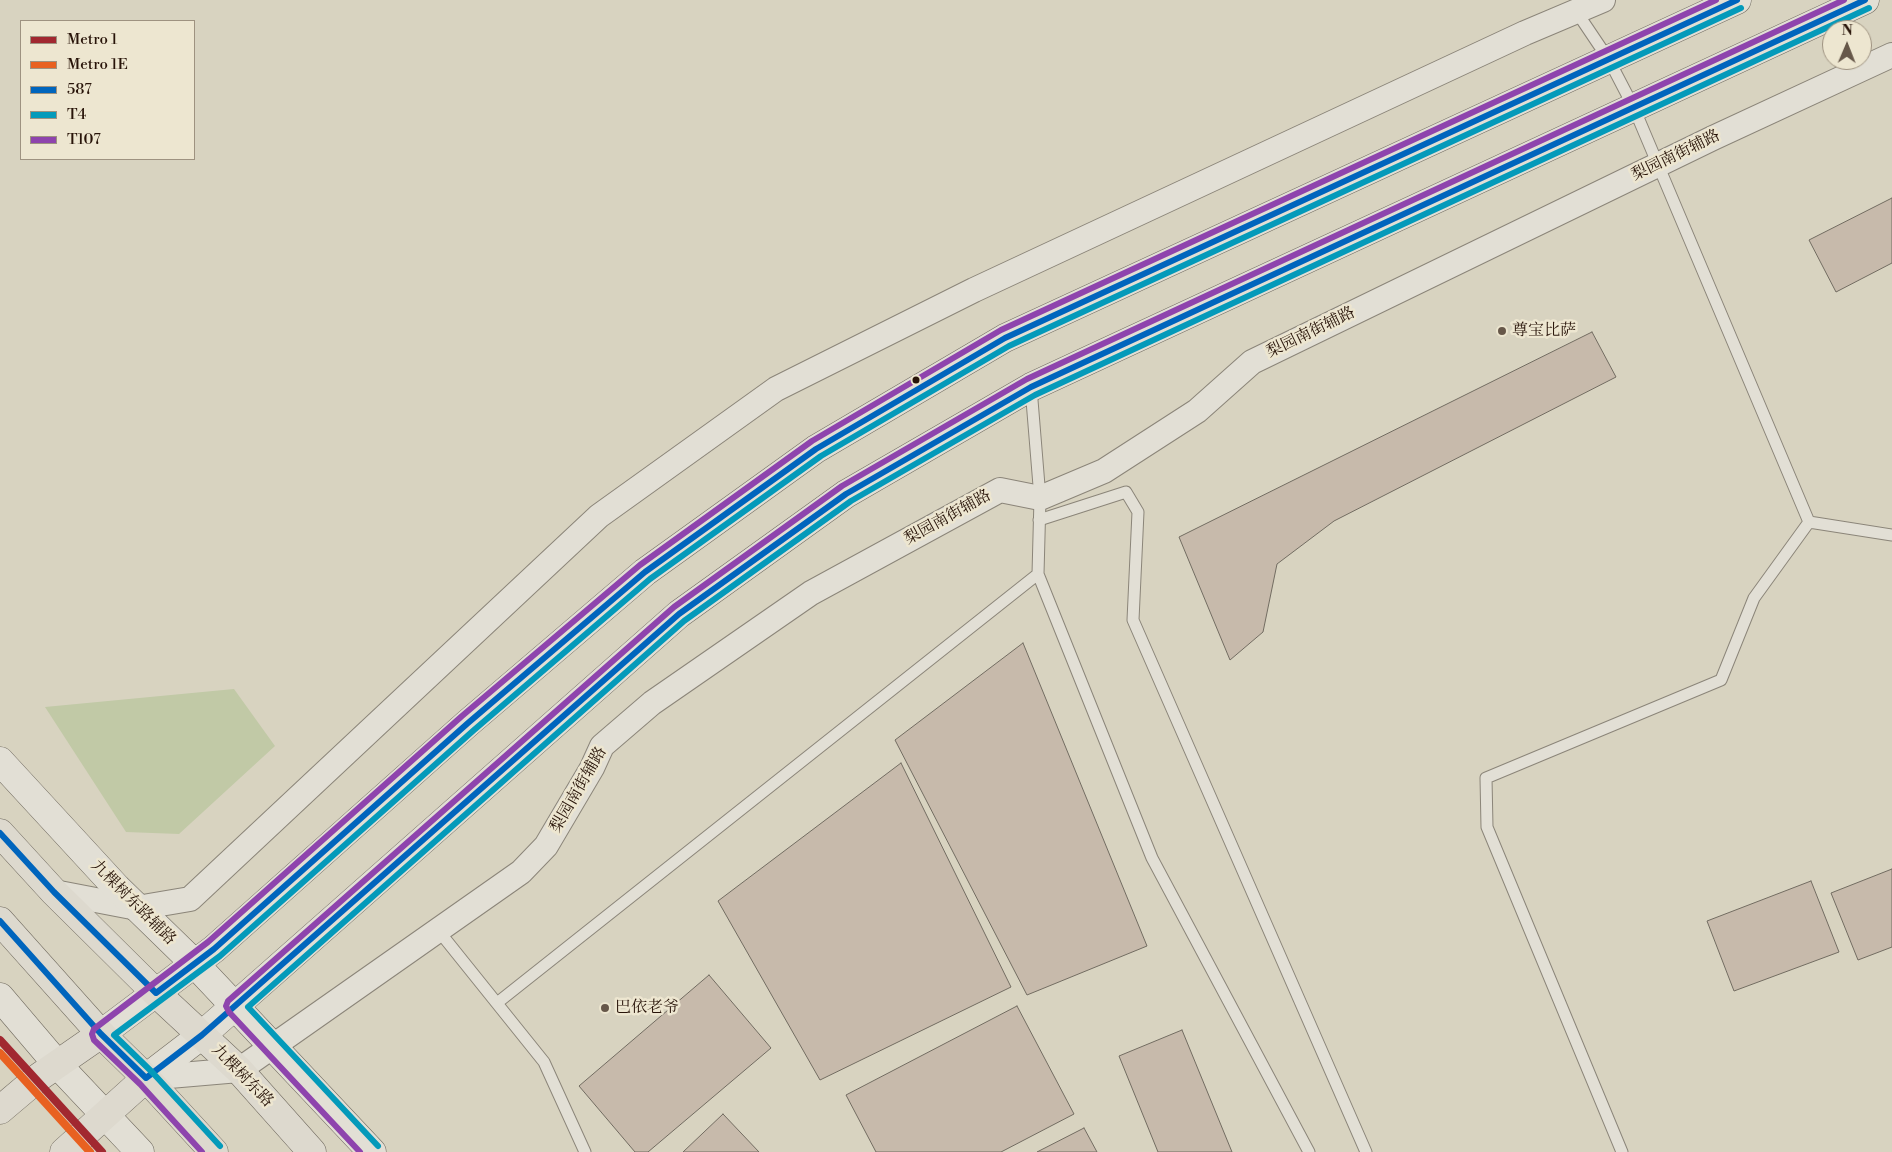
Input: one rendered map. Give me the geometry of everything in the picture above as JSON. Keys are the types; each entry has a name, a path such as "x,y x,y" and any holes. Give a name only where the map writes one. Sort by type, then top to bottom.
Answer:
{"main road":[{"path":"0,1110 39,1077 101,1034 214,949 468,723 645,572 816,449 1005,338 1737,0"},
{"path":"64,1152 146,1078 202,1035 679,614 846,494 1031,387 1865,0"},
{"name":"九棵树东路辅路","path":"0,761 137,908 194,963 372,1152"},
{"name":"九棵树东路","path":"0,833 54,892 156,993 239,1070 312,1152"},
{"path":"0,921 101,1034 146,1078 214,1152"},
{"path":"0,997 57,1064 140,1152"}],"street":[{"path":"54,892 137,908 190,899 599,516 776,389 983,286 1525,33 1603,0"},
{"name":"梨园南街辅路","path":"239,1070 521,872 546,846 592,768 602,746 652,703 811,593 1000,490 1039,509 1104,471 1197,411 1252,362 1659,164 1892,54"},
{"path":"146,1078 239,1070"}],"lane":[{"path":"1576,11 1609,60 1634,108 1808,522"},
{"path":"1031,387 1039,509 1038,574 1152,858 1309,1152"},
{"path":"1039,509 1126,492 1138,512 1133,620 1366,1152"},
{"path":"1808,522 1892,536"},
{"path":"1622,1152 1487,827 1486,778 1721,680 1754,598 1808,522"},
{"path":"497,1003 1038,574"},
{"path":"438,930 544,1062 585,1152"}],"green space":[{"path":"234,689 275,746 179,834 126,832 45,707"}],"building":[{"path":"1892,198 1892,263 1836,292 1809,240"},
{"path":"1592,332 1616,377 1334,521 1277,564 1263,632 1230,660 1179,537"},
{"path":"1023,643 1147,946 1027,995 895,740"},
{"path":"901,763 1011,987 820,1080 718,901"},
{"path":"1892,869 1892,947 1858,960 1831,893"},
{"path":"1811,881 1839,952 1734,991 1707,921"},
{"path":"709,975 771,1048 648,1152 635,1152 579,1086"},
{"path":"1017,1006 1074,1114 1001,1152 876,1152 846,1095"},
{"path":"1182,1030 1232,1152 1158,1152 1119,1056"},
{"path":"723,1114 759,1152 683,1152"},
{"path":"1084,1128 1097,1152 1037,1152"}],"metro line":[{"name":"1","path":"0,1040 102,1152"},
{"name":"1E","path":"0,1053 90,1152"}],"transit line":[{"name":"T107","path":"202,1152 140,1084 94,1040 92,1034 94,1029 208,942 462,716 640,565 812,441 1001,330 1716,0"},
{"name":"587","path":"0,833 54,892 156,993 214,949 468,723 645,572 816,449 1005,338 1737,0"},
{"name":"T107","path":"360,1152 229,1012 226,1006 228,1001 674,607 842,486 1027,379 1844,0"},
{"name":"587","path":"0,921 101,1034 146,1078 202,1035 679,614 846,494 1031,387 1865,0"},
{"name":"T4","path":"220,1146 152,1072 114,1035 220,956 474,730 650,579 821,456 1009,346 1741,8"},
{"name":"T4","path":"378,1146 248,1007 684,621 851,501 1035,395 1869,8"}],"place":[{"name":"尊宝比萨","path":"1502,331"},
{"name":"巴依老爷","path":"605,1008"}]}
